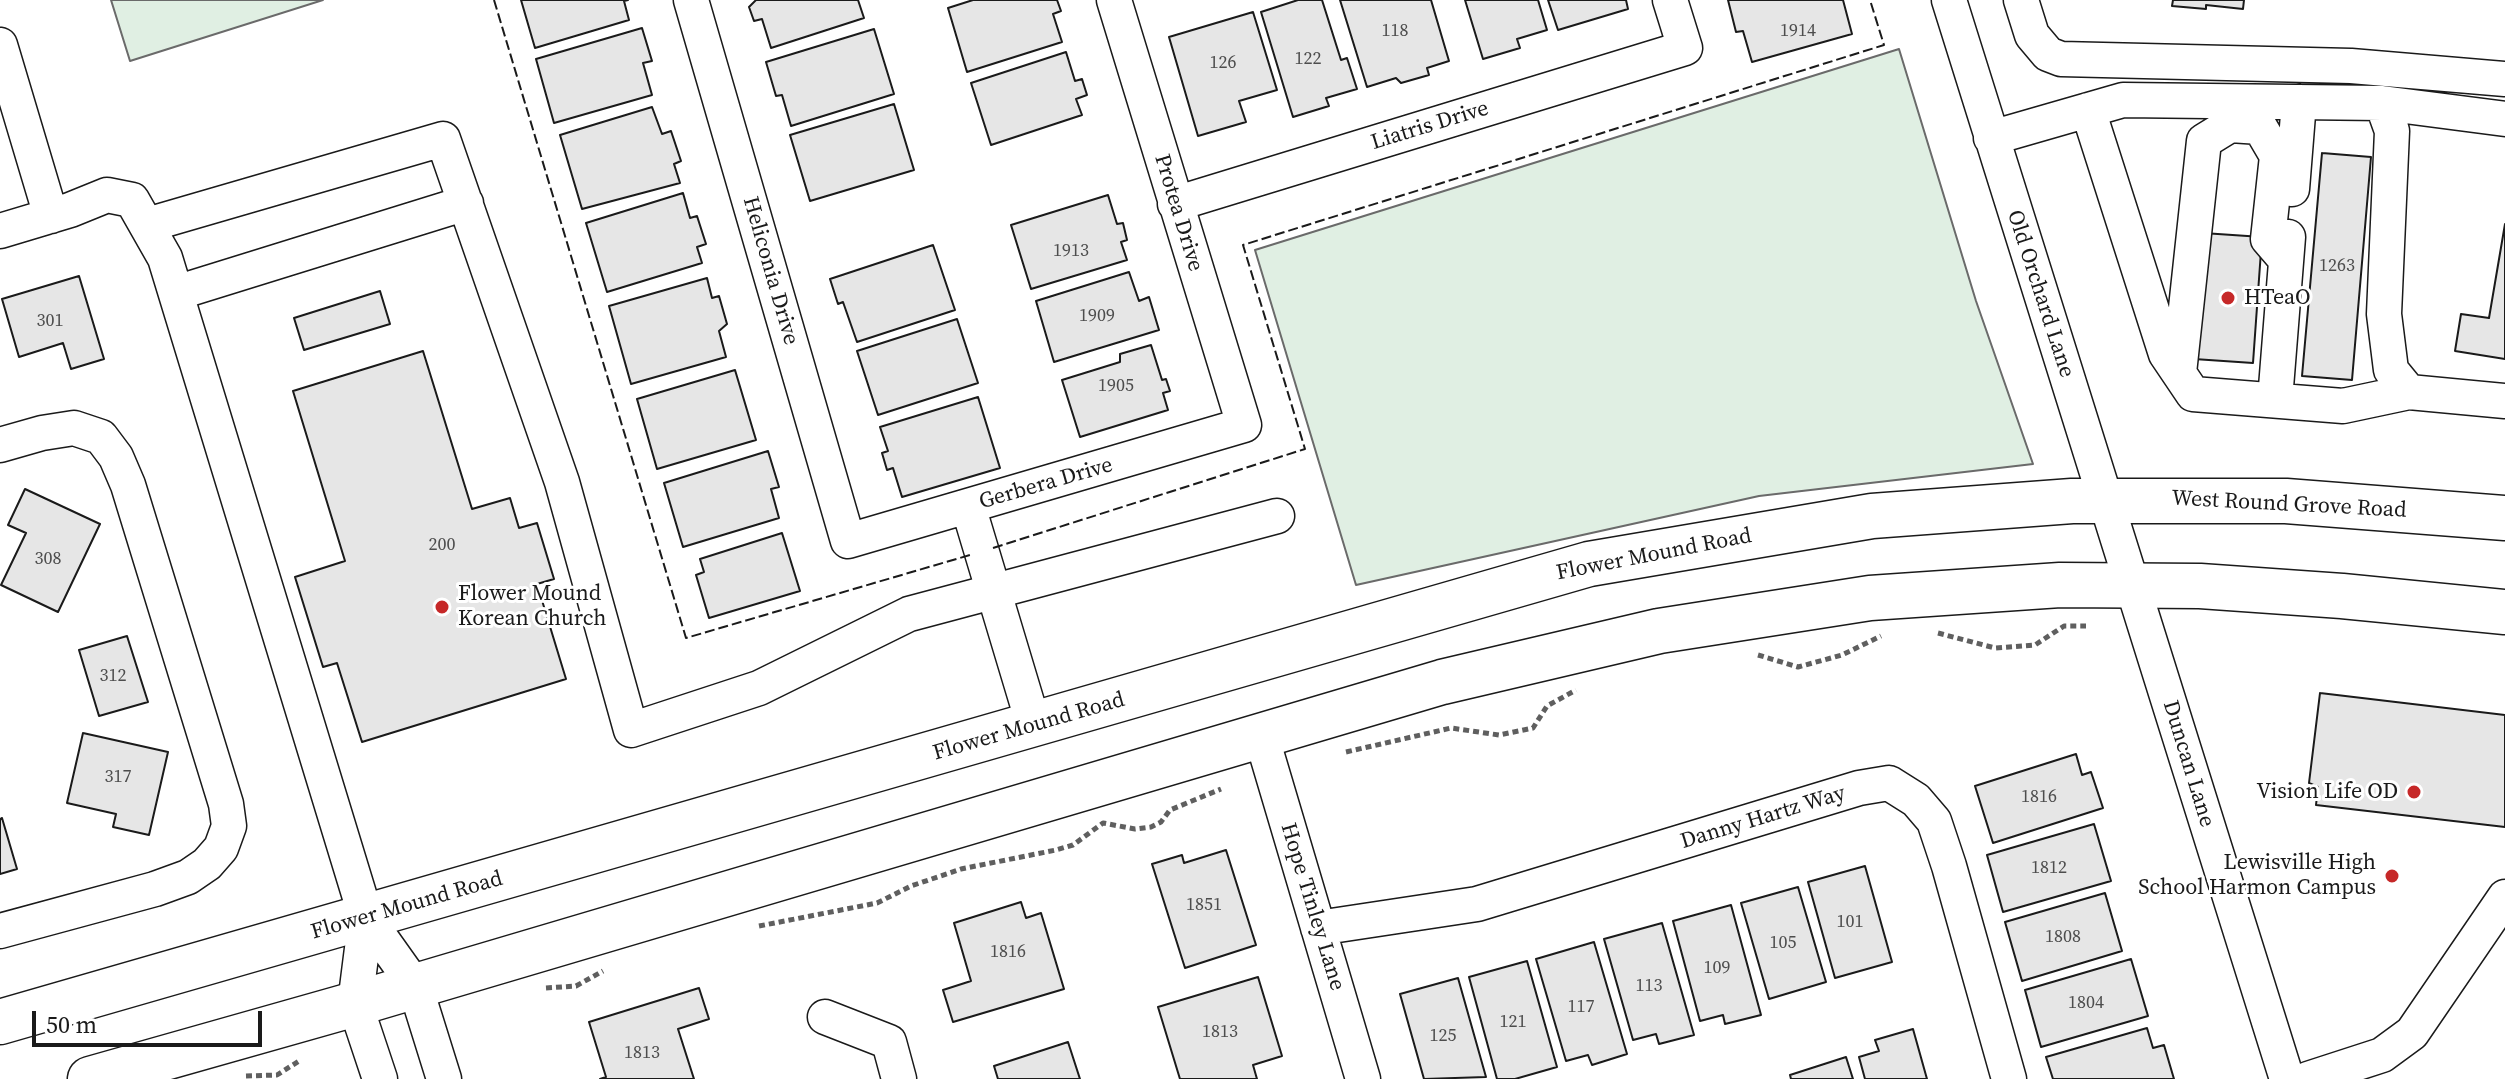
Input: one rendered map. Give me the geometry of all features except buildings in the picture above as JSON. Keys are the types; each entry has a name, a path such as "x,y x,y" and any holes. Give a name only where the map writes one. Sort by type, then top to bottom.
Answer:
{"main road":[{"name":"West Round Grove Road","path":"2089,500 2286,501 2505,518"},
{"name":"Flower Mound Road","path":"0,1022 1589,564 1872,516 2089,500"},
{"path":"90,1079 355,1004 1442,682 1659,631 1870,598 2060,585 2200,586 2505,612"}],"street":[{"name":"Heliconia Drive","path":"691,0 848,541"},
{"name":"Protea Drive","path":"1114,0 1244,425"},
{"name":"Liatris Drive","path":"1175,204 1685,48 1670,0"},
{"name":"Old Orchard Lane","path":"1949,0 1991,138 2089,500 2133,587"},
{"path":"2021,0 2032,35 2048,54 2061,59 2351,66 2505,79"},
{"path":"0,45 61,213"},
{"path":"1991,138 2123,100 2382,103 2505,119"},
{"path":"2275,400 2299,102"},
{"path":"2382,103 2392,131 2384,314 2391,370 2409,392"},
{"path":"2088,110 2166,354 2193,394 2343,406 2409,392 2505,401"},
{"path":"2179,373 2204,141 2230,125 2260,127 2277,156 2268,239 2286,260"},
{"path":"147,225 443,139 562,482 631,730 759,688 909,614 1277,516"},
{"path":"0,231 107,195 132,200 165,258 366,917 415,986 444,1079"},
{"path":"176,293 466,203"},
{"name":"Gerbera Drive","path":"848,541 1244,425"},
{"path":"0,445 74,428 101,437 116,457 128,485 217,774 229,826 221,848 207,864 188,877 155,889 0,931"},
{"path":"968,506 1034,726"},
{"name":"Duncan Lane","path":"2133,587 2287,1079"},
{"name":"Hope Tinley Lane","path":"1261,735 1363,1079"},
{"name":"Danny Hartz Way","path":"1318,928 1477,904 1859,788 1889,783 1916,800 1934,821 2009,1079"},
{"path":"2308,1079 2382,1055 2412,1033 2505,897"},
{"path":"366,917 355,1004 380,1079"},
{"path":"825,1017 889,1042 899,1079"}],"green space":[{"path":"111,0 323,0 130,61"},
{"path":"1899,49 1976,301 2033,464 1759,496 1356,585 1255,250"}],"fence":[{"path":"494,0 686,638 970,555"},
{"path":"993,548 1305,449 1243,245 1884,45 1870,0"}],"place":[{"name":"HTeaO","path":"2228,298"},
{"name":"Flower Mound Korean Church","path":"442,607"},
{"name":"Vision Life OD","path":"2414,792"},
{"name":"Lewisville High School Harmon Campus","path":"2392,876"}]}
